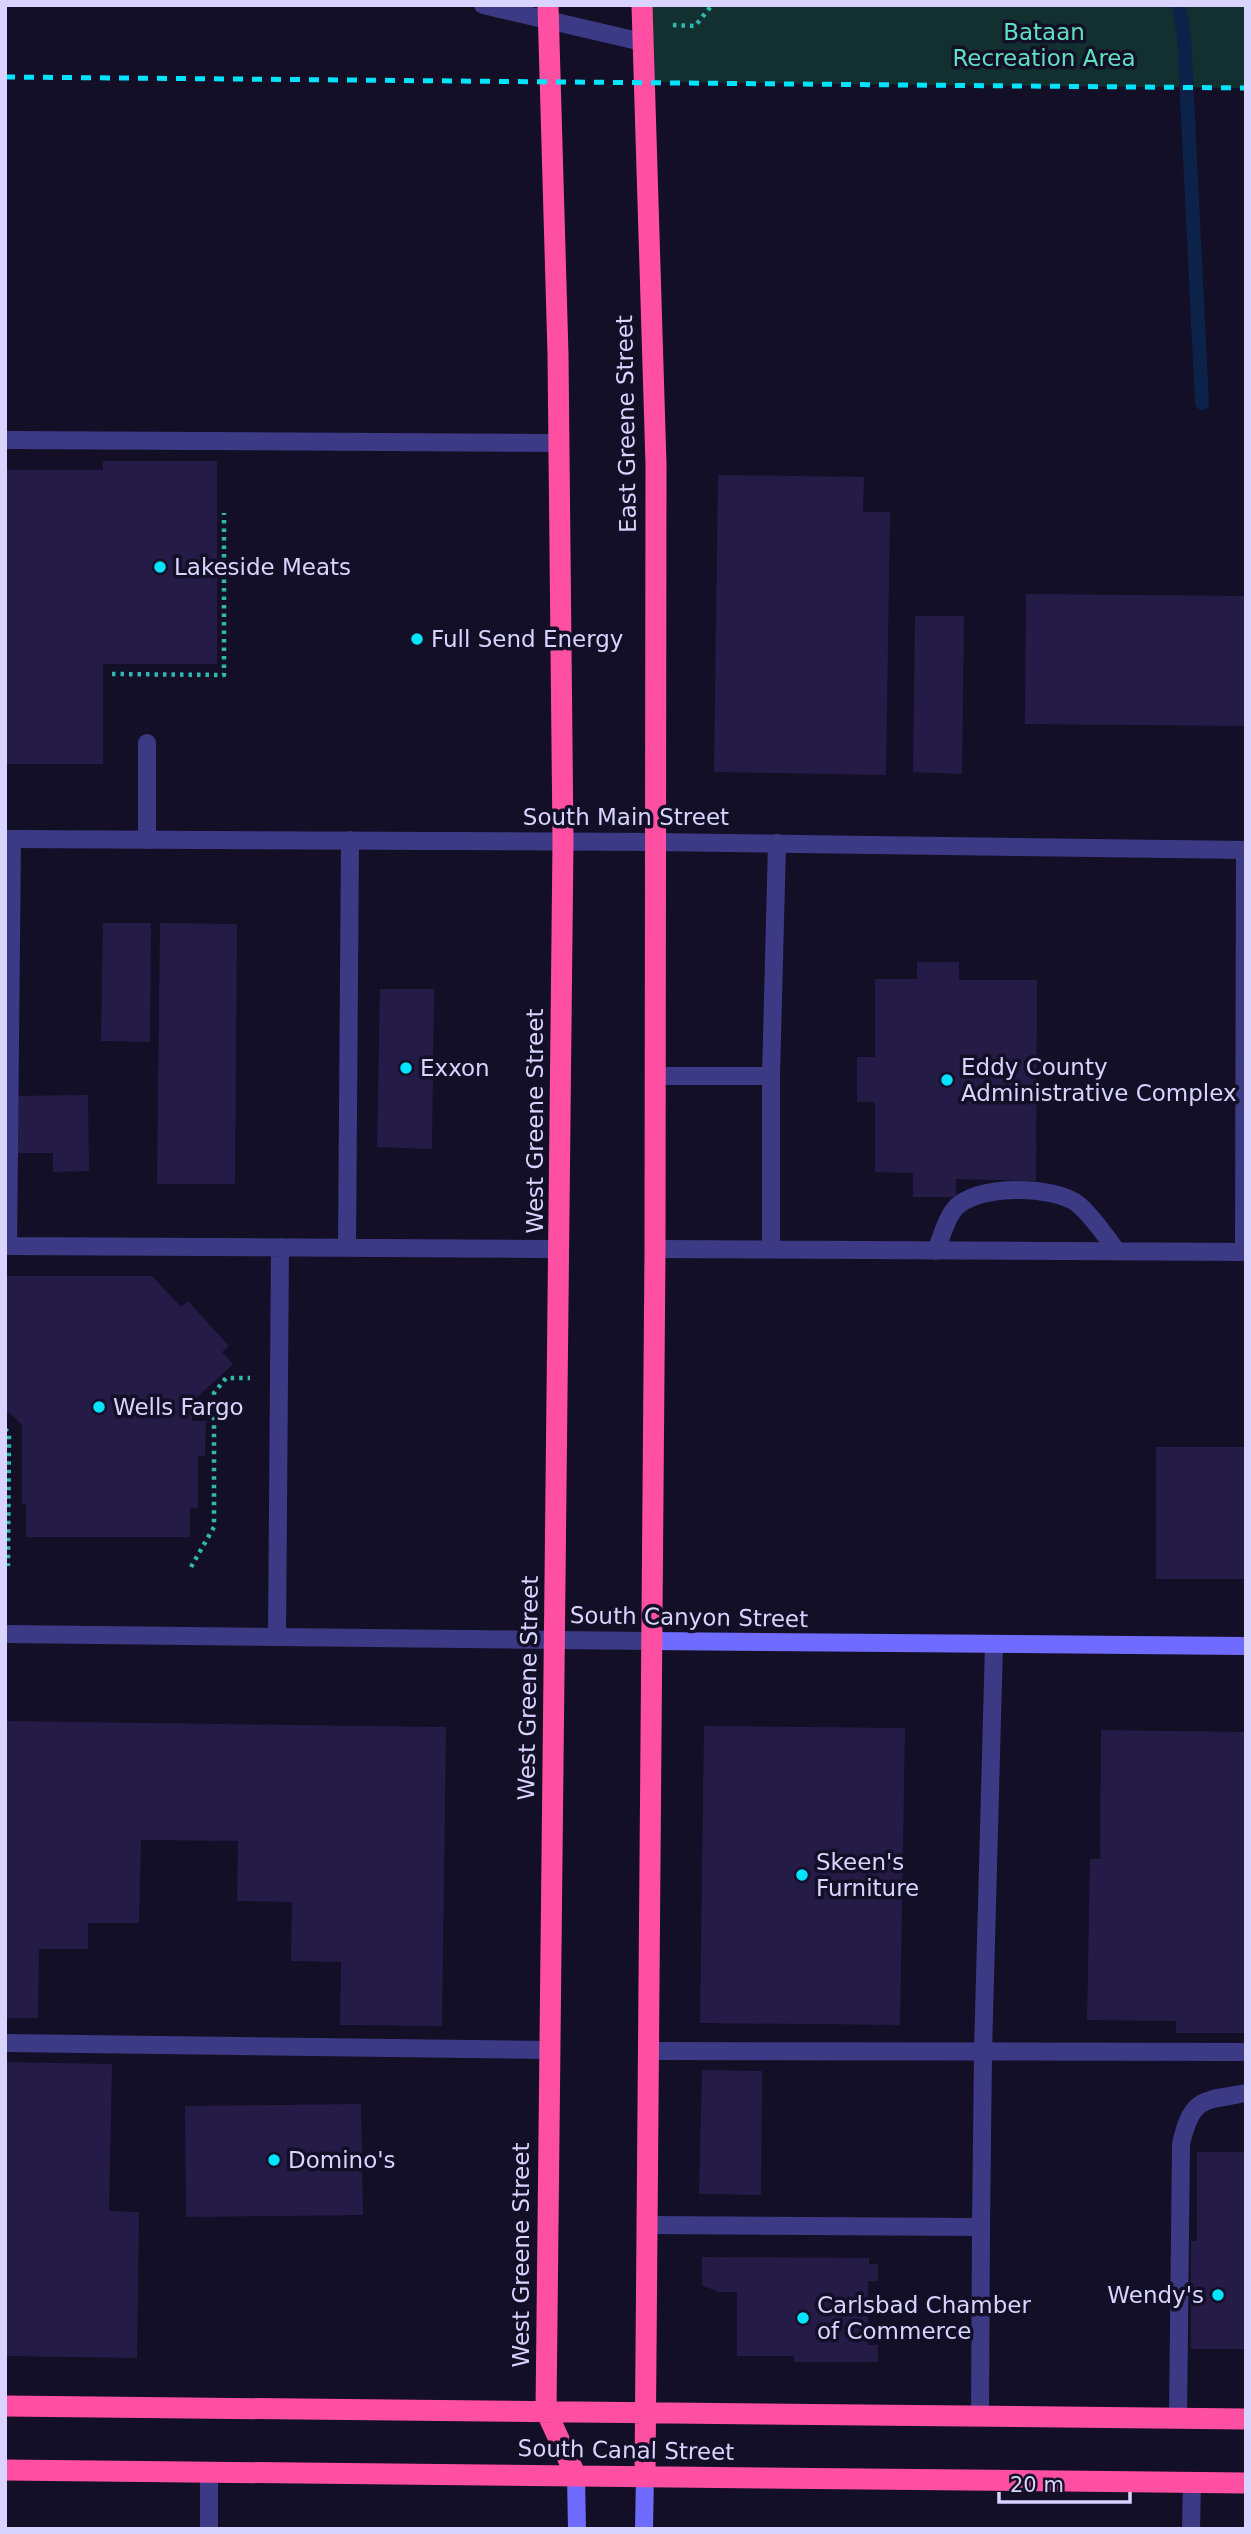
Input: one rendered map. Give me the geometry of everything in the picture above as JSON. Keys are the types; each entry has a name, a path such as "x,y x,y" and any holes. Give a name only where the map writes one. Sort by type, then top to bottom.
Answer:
{"highway":[{"path":"548,12 559,443 563,842"},
{"name":"East Greene Street","path":"642,24 656,464 655,842"},
{"name":"West Greene Street","path":"563,842 546,2411 576,2476"},
{"path":"645,2475 655,1249 655,842"},
{"name":"South Canal Street","path":"5,2406 1246,2418"},
{"name":"South Canal Street","path":"5,2470 1246,2483"}],"street":[{"path":"483,5 642,24"},
{"path":"5,440 559,443"},
{"path":"147,743 147,840"},
{"path":"9,839 6,1246 560,1249"},
{"name":"South Main Street","path":"9,839 776,843 1245,850"},
{"path":"347,1248 350,840"},
{"path":"771,1248 771,1076 776,843"},
{"path":"655,1249 1245,1252 1245,850"},
{"path":"655,1076 771,1076"},
{"path":"936,1251 954,1210 962,1203 971,1196 1009,1190 1058,1194 1079,1204 1117,1251"},
{"path":"277,1637 280,1247"},
{"name":"South Canyon Street","path":"5,1634 1246,1646"},
{"path":"980,2416 983,2052 993,1644"},
{"path":"5,2043 549,2050"},
{"path":"648,2051 1246,2052"},
{"path":"1178,2418 1181,2144 1187,2117 1203,2101 1246,2093"},
{"path":"648,2225 981,2227"},
{"path":"209,2472 209,2529"},
{"path":"644,2529 645,2475"},
{"name":"West Greene Street","path":"576,2476 578,2529"},
{"path":"1191,2529 1192,2482"}],"path":[{"path":"642,24 695,26 712,5"},
{"path":"112,674 224,675 224,513"},
{"path":"191,1567 214,1527 214,1393 226,1378 250,1378 250,1365"},
{"path":"5,1429 9,1433 8,1566"}],"green space":[{"name":"Bataan Recreation Area","path":"643,5 1246,5 1246,88 644,82"}],"building":[{"path":"103,461 217,461 217,664 103,664 103,764 5,764 5,470 103,470"},
{"path":"718,475 864,477 863,512 890,512 886,775 714,772"},
{"path":"1026,594 1246,596 1246,726 1025,724"},
{"path":"915,616 964,616 962,774 913,772"},
{"path":"103,923 151,923 150,1042 101,1041"},
{"path":"160,923 237,924 235,1184 157,1184"},
{"name":"Eddy County Administrative Complex","path":"917,962 959,962 959,980 1037,980 1036,1181 956,1179 956,1197 913,1197 913,1173 875,1172 875,1102 857,1102 857,1057 875,1057 875,979 917,979"},
{"name":"Exxon","path":"380,989 434,989 432,1149 377,1147"},
{"path":"88,1095 89,1171 53,1172 53,1153 5,1153 5,1096"},
{"name":"Wells Fargo","path":"5,1276 152,1276 181,1307 188,1301 229,1346 222,1352 233,1364 192,1402 192,1421 206,1421 205,1456 198,1456 198,1508 190,1508 190,1537 26,1537 26,1504 22,1504 22,1425 9,1412 5,1416"},
{"path":"1156,1447 1246,1447 1246,1579 1156,1579"},
{"path":"5,1721 446,1727 442,2026 340,2025 341,1962 291,1961 292,1902 237,1901 238,1841 141,1840 139,1923 88,1923 88,1949 39,1949 38,2018 5,2018"},
{"name":"Skeen's Furniture","path":"704,1726 905,1728 900,2025 700,2023"},
{"path":"1101,1730 1246,1732 1246,2033 1176,2033 1176,2021 1087,2020 1090,1859 1100,1859"},
{"path":"5,2062 112,2064 109,2211 139,2212 137,2358 5,2356"},
{"path":"702,2070 762,2071 761,2195 699,2194"},
{"name":"Domino's","path":"361,2104 363,2215 186,2217 185,2106"},
{"name":"Wendy's","path":"1197,2152 1246,2152 1246,2349 1191,2349 1191,2241 1197,2241"},
{"name":"Carlsbad Chamber of Commerce","path":"702,2257 869,2258 869,2264 878,2264 878,2281 868,2281 868,2345 878,2345 878,2362 794,2362 794,2356 737,2356 737,2292 718,2292 702,2285"}],"waterway":[{"path":"1179,5 1184,36 1202,403"}],"railway":[{"path":"5,77 1246,88"}],"place":[{"name":"Lakeside Meats","path":"160,567"},
{"name":"Full Send Energy","path":"417,639"},
{"name":"Exxon","path":"406,1068"},
{"name":"Eddy County Administrative Complex","path":"947,1080"},
{"name":"Wells Fargo","path":"99,1407"},
{"name":"Skeen's Furniture","path":"802,1875"},
{"name":"Domino's","path":"274,2160"},
{"name":"Wendy's","path":"1218,2295"},
{"name":"Carlsbad Chamber of Commerce","path":"803,2318"}]}
